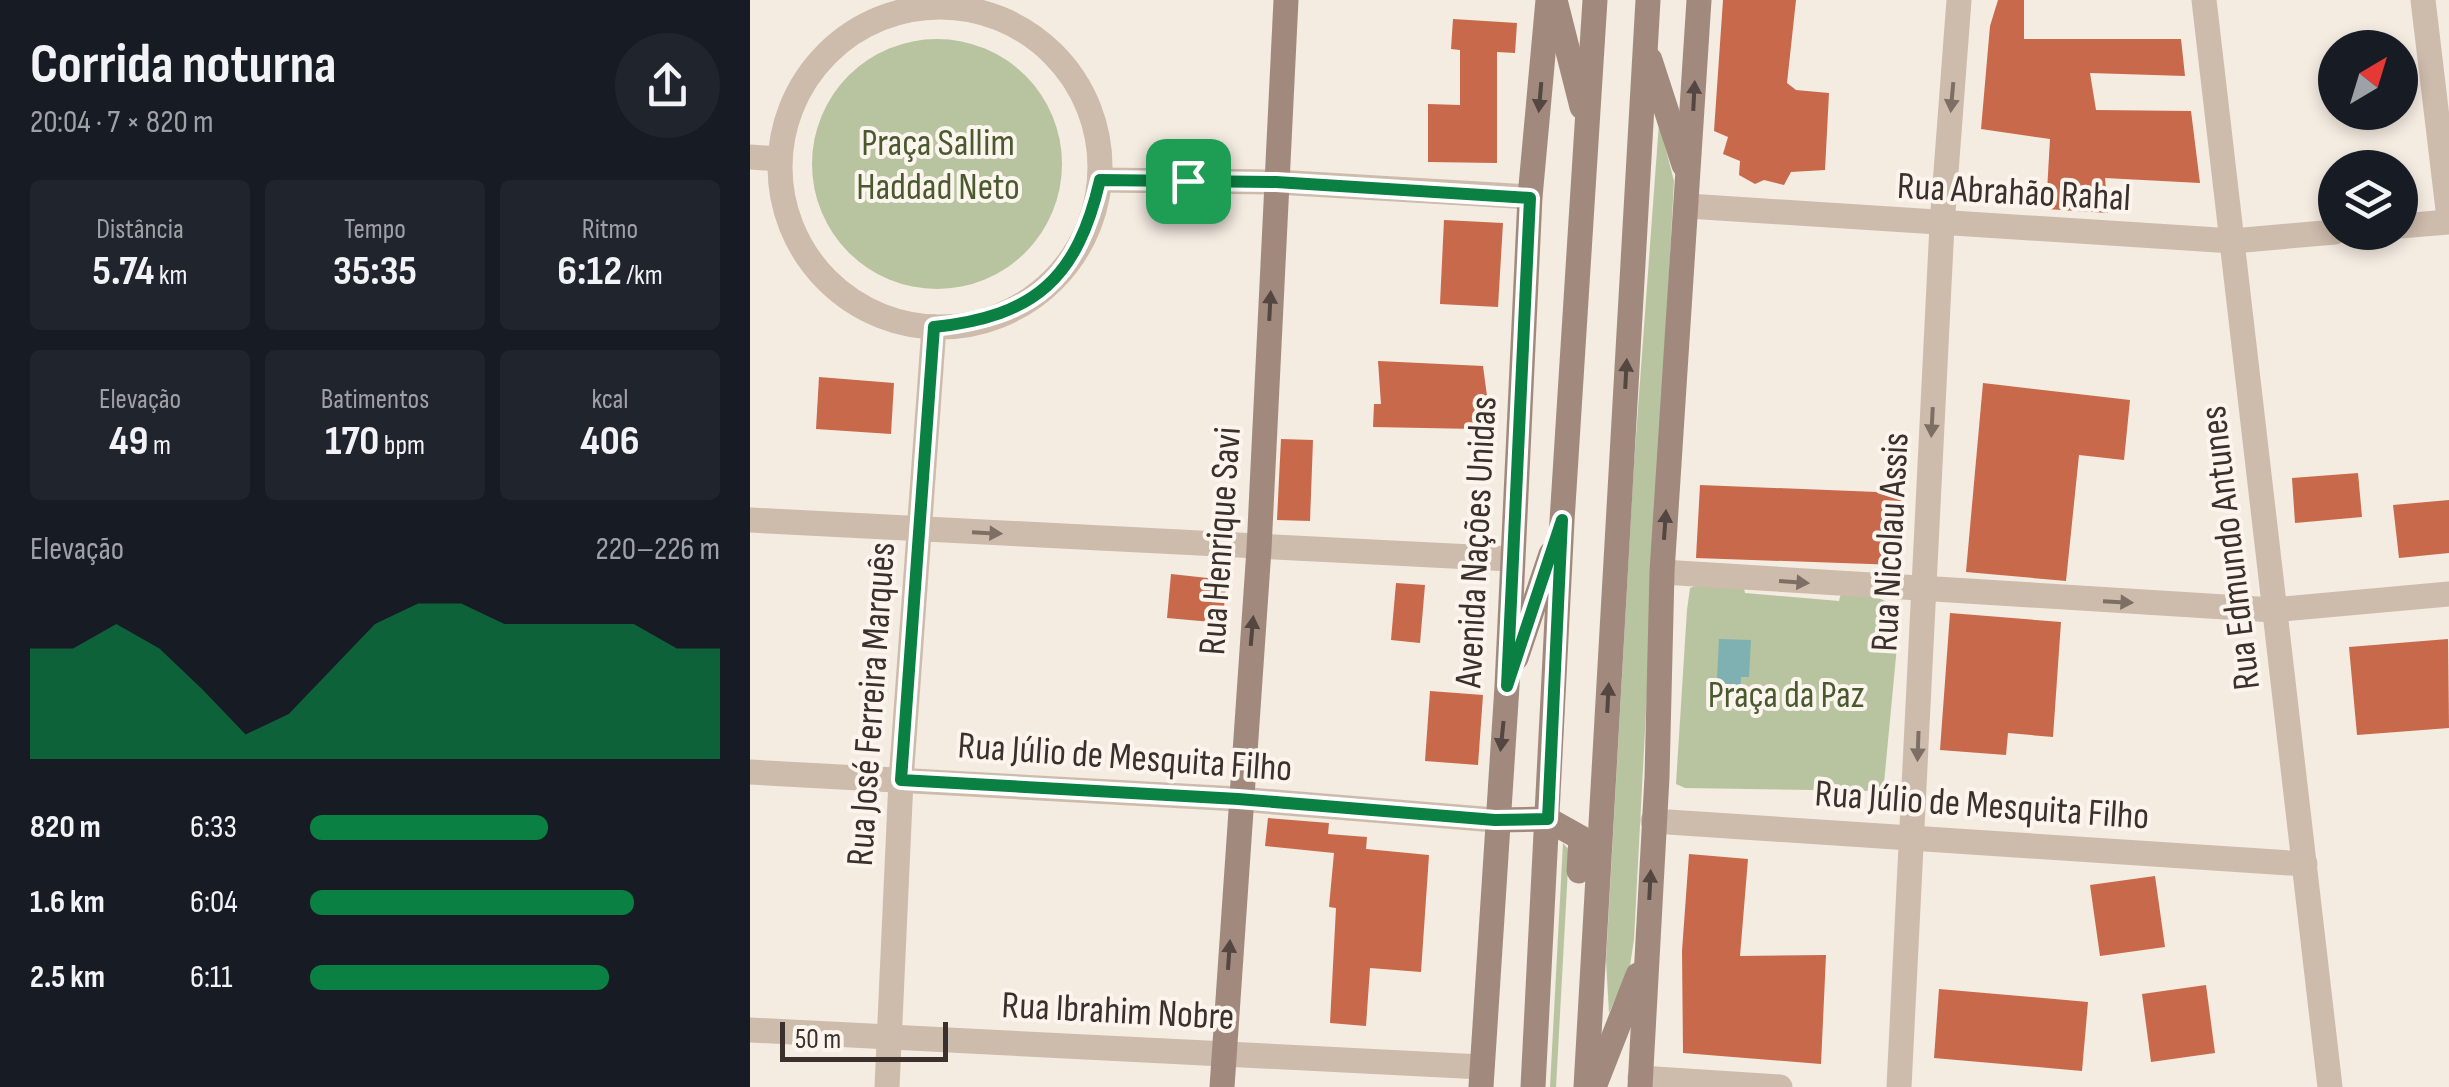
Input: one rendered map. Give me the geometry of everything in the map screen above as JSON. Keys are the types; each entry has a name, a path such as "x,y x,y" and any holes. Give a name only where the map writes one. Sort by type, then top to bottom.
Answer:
{"street":[{"name":"Rua Henrique Savi","path":"1222,1087 1238,799 1258,549 1286,0"},
{"path":"1552,0 1588,130"},
{"name":"Avenida Nações Unidas","path":"1483,1080 1495,820 1507,686 1530,198 1552,0"},
{"path":"1534,1087 1562,520 1595,0"},
{"path":"1590,1087 1590,970 1648,0"},
{"path":"1699,0 1662,572 1640,1083 1780,1087"},
{"name":"Rua Nicolau Assis","path":"1899,1087 1942,226 1960,0"},
{"name":"Rua Edmundo Antunes","path":"2204,0 2330,1087"},
{"path":"2418,224 2449,220 2423,0"},
{"path":"949,3 998,17 1042,43 1076,82 1096,129 1100,180 1089,228 1081,242 1064,270 1028,302 983,322 934,327 884,317 840,292 806,256 785,209 779,159 789,110 814,66 827,54 852,32 898,11 949,3"},
{"path":"1645,44 1688,179"},
{"path":"750,157 779,159"},
{"path":"1100,180 1276,182 1530,198"},
{"name":"Rua Abrahão Rahal","path":"1688,206 1942,226 2233,241 2318,234"},
{"name":"Rua José Ferreira Marquês","path":"887,1087 901,780 934,327"},
{"path":"750,520 1511,559"},
{"path":"1507,686 1562,520"},
{"path":"1662,572 2273,610 2449,594"},
{"name":"Rua Júlio de Mesquita Filho","path":"750,772 1238,799 1495,820"},
{"path":"1495,820 1548,819 1582,838 1574,953 1590,970"},
{"name":"Rua Júlio de Mesquita Filho","path":"1653,821 2305,864"},
{"path":"1590,1087 1646,954"},
{"name":"Rua Ibrahim Nobre","path":"750,1030 1222,1052 1483,1080"}],"green space":[{"name":"Praça Sallim Haddad Neto","path":"937,39 985,49 1025,76 1052,116 1062,164 1052,212 1025,252 985,279 937,289 889,279 849,252 822,212 812,164 822,116 849,76 889,49"},
{"path":"1659,123 1674,181 1634,939 1630,966 1609,1013 1606,960 1634,463"},
{"name":"Praça da Paz","path":"1700,584 1744,588 1745,593 1839,601 1841,593 1875,596 1893,605 1899,625 1884,783 1879,791 1685,788 1676,784 1687,610 1690,588"},
{"path":"1563,843 1569,850 1556,1087 1550,1087"}],"water":[{"path":"1719,639 1751,640 1749,677 1741,677 1740,700 1716,699"}],"building":[{"path":"1723,0 1796,0 1787,83 1796,90 1829,93 1825,170 1791,172 1784,185 1764,180 1755,184 1739,175 1740,161 1723,154 1728,137 1714,131"},
{"path":"1998,0 2024,0 2024,39 2181,39 2185,76 2090,73 2096,110 2191,111 2200,183 2105,178 2108,213 2046,209 2050,139 1981,129 1990,26"},
{"path":"1453,19 1517,23 1515,53 1497,52 1497,163 1428,162 1428,104 1460,105 1460,50 1451,49"},
{"path":"1444,220 1503,223 1498,307 1440,304"},
{"path":"1378,361 1483,366 1487,396 1476,429 1373,427 1374,404 1381,404"},
{"path":"819,377 894,383 891,434 816,429"},
{"path":"1983,383 2130,400 2124,460 2079,455 2066,581 1966,572"},
{"path":"1281,439 1313,440 1310,521 1277,520"},
{"path":"2358,473 2362,517 2295,523 2292,478"},
{"path":"1700,485 1902,493 1898,565 1696,558"},
{"path":"2449,500 2449,553 2399,558 2393,505"},
{"path":"1171,574 1226,580 1223,623 1167,618"},
{"path":"1396,583 1425,585 1420,643 1391,640"},
{"path":"1950,613 2061,622 2053,737 2008,733 2006,755 1940,750"},
{"path":"2448,639 2449,728 2357,735 2349,647"},
{"path":"1430,691 1483,695 1478,765 1425,761"},
{"path":"1268,818 1329,823 1328,834 1367,837 1366,849 1429,855 1421,972 1370,968 1366,1026 1330,1023 1336,908 1329,907 1334,853 1265,846"},
{"path":"1689,854 1748,859 1740,956 1826,955 1821,1064 1683,1053 1682,951"},
{"path":"2155,876 2165,947 2100,956 2090,885"},
{"path":"2206,985 2215,1053 2151,1062 2142,994"},
{"path":"1939,989 2088,1002 2082,1071 1934,1058"}],"route":[{"path":"1100,180 1188,181 1276,182 1530,198 1507,686 1562,520 1548,819 1495,820 1238,799 901,780 934,327 983,322 1028,302 1064,270 1089,228 1100,180"}]}
